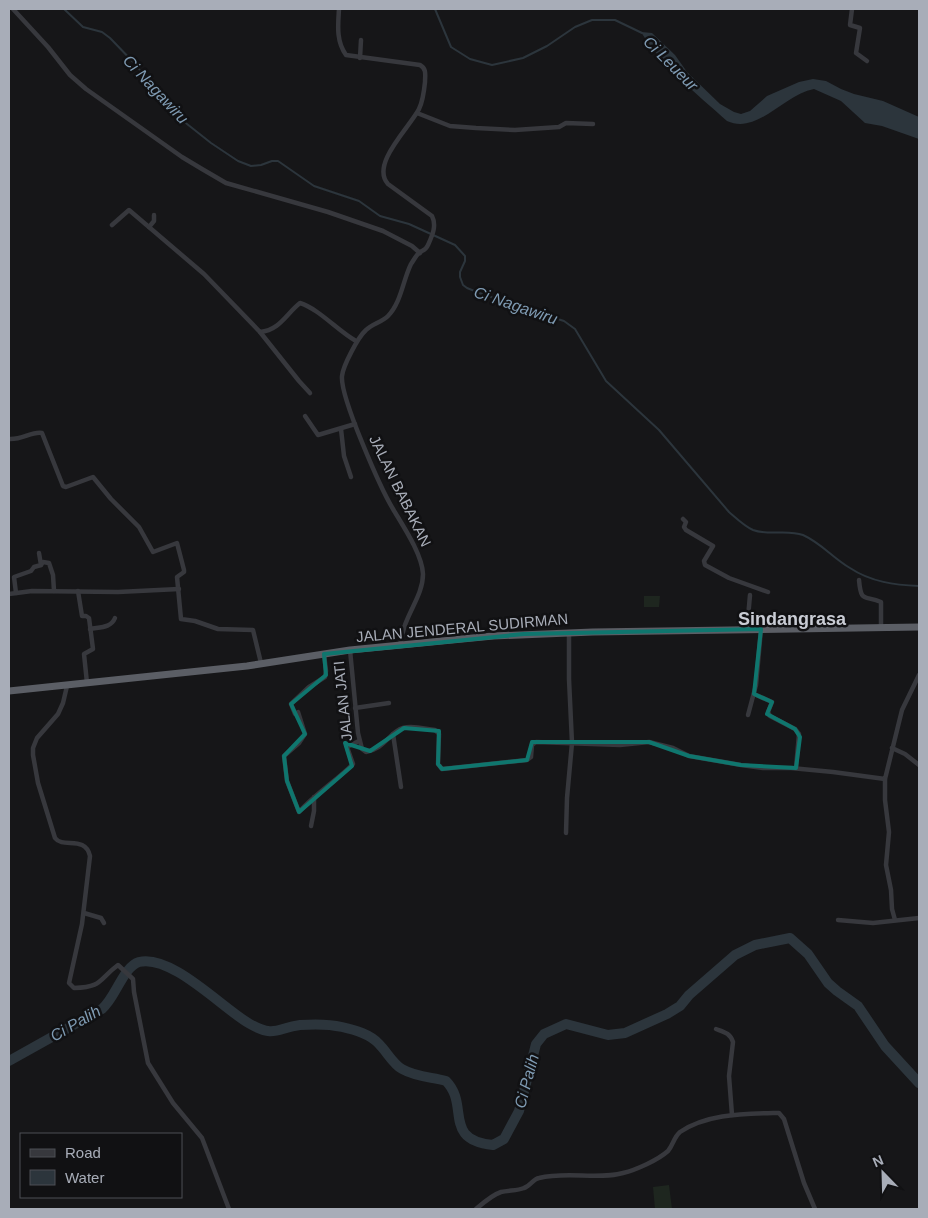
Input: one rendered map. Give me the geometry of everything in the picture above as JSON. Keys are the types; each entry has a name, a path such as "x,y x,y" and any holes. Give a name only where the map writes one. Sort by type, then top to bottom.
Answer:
{"highway":[{"name":"JALAN JENDERAL SUDIRMAN","path":"9,691 238,667 350,650 492,636 569,632 919,627"}],"street":[{"path":"13,9 48,46 67,71 86,89 196,165 226,183 328,212 383,231 420,252"},
{"path":"339,9 337,33 343,50 348,56 402,62 423,67 426,74 423,96 417,113 450,126 476,128 519,129 559,127 566,123 594,124"},
{"path":"852,9 850,25 860,28 856,53 867,60"},
{"path":"360,40 360,58"},
{"name":"JALAN BABAKAN","path":"400,645 407,620 416,604 423,576 422,570 416,551 400,519 386,497 355,424 341,378 356,341 366,330 390,314 406,275 420,252 426,249 434,230 432,216 388,184 382,175 383,168 391,151 417,113"},
{"path":"112,225 126,210 129,210 204,274 260,332 310,393"},
{"path":"149,227 154,220 154,215"},
{"path":"260,332 278,326 300,303 356,341"},
{"path":"305,416 318,436 355,424"},
{"path":"341,429 344,456 351,476"},
{"path":"9,439 18,440 38,432 42,433 64,487 93,477 111,499 139,527 153,552 177,544 184,571 177,577 181,619 195,621 218,629 253,630 260,663"},
{"path":"683,519 686,522 684,527 686,530 715,547 704,561 705,565 729,578 768,592"},
{"path":"39,553 41,565"},
{"path":"16,593 14,577 31,571 43,562 49,563 53,575 54,591"},
{"path":"859,580 861,595 864,598 881,602 881,628"},
{"path":"9,594 54,591 118,592 179,588"},
{"path":"78,591 82,616 89,618 93,649 84,654 87,683"},
{"path":"747,629 750,595"},
{"path":"90,629 110,625 114,623 116,618"},
{"path":"748,715 756,686 761,629"},
{"path":"566,833 567,798 572,760 569,632"},
{"name":"JALAN JATI","path":"350,650 359,740 363,751 370,752 382,746 393,734 401,729 411,727 437,731 439,734 438,764 442,769 527,760 531,757 532,745 536,742 572,743"},
{"path":"324,654 326,671 324,677 291,704 295,714 298,712 300,716 305,734 299,743 284,756 287,781 299,812 314,797 342,775 345,769 352,766 347,747 359,740"},
{"path":"895,920 886,865 889,832 885,800 885,779 902,710 919,675"},
{"path":"67,686 63,704 58,714 37,738 33,755 38,783 55,838 61,842 77,842 90,852 84,913 69,983 74,988 88,988 102,982 119,965 133,978 148,1063 174,1103 202,1138 229,1209"},
{"path":"754,694 772,702 768,712 770,716 795,729 799,734 796,768"},
{"path":"356,708 389,703"},
{"path":"393,734 401,787"},
{"path":"572,743 620,745 649,742 673,748 689,756 741,765 763,768 796,768 885,779"},
{"path":"892,748 905,754 919,766"},
{"path":"311,826 314,812 314,797"},
{"path":"84,913 101,918 104,923"},
{"path":"838,920 873,923 919,918"},
{"path":"716,1029 726,1032 733,1042 729,1076 732,1115"},
{"path":"476,1209 486,1200 500,1192 523,1189 537,1178 571,1174 616,1175 642,1166 666,1152 680,1132 697,1125 732,1115 773,1113 780,1114 786,1124 789,1140 815,1209"}],"highlighted area":[{"path":"761,629 754,694 772,702 767,714 795,729 800,737 796,768 741,765 689,756 649,742 532,742 527,760 442,769 438,764 439,731 404,728 370,751 345,743 352,766 299,812 287,781 284,756 305,734 291,704 326,675 324,654 524,634"}],"shaded area":[{"path":"644,596 660,596 659,607 644,607"},
{"path":"669,1185 672,1209 655,1209 653,1187"}],"water":[{"path":"641,32 652,33 675,55 687,72 720,104 734,112 741,114 750,111 767,96 799,82 813,79 826,81 854,94 883,101 919,117 919,139 882,126 865,123 841,101 814,89 803,92 749,123 738,124 727,121 659,57"}],"waterway":[{"name":"Ci Nagawiru","path":"64,9 83,27 102,32 110,38 136,65 161,99 182,120 238,161 251,166 278,161 314,186 359,201 380,216 409,224 455,245 465,256 460,277 463,285 467,288 564,321 575,329 606,381 659,430 729,512 740,522 759,532 797,533 803,535 866,577 892,584 919,586"},
{"name":"Ci Leueur","path":"435,9 451,47 470,59 492,65 523,58 547,46 575,27 592,20 615,20 642,33"},
{"name":"Ci Palih","path":"9,1061 102,1009 133,965 139,962 152,962 182,974 239,1017 258,1028 276,1031 292,1026 316,1024 347,1028 367,1035 379,1044 396,1064 407,1072 446,1081 453,1090 462,1129 477,1142 493,1145 504,1139 519,1111 536,1044 544,1034 566,1024 608,1035 625,1033 680,1006 689,995 735,955 755,945 790,938 808,954 828,983 858,1006 885,1046 919,1083"}],"district":[{"name":"Sindangrasa","path":"792,619"}]}
